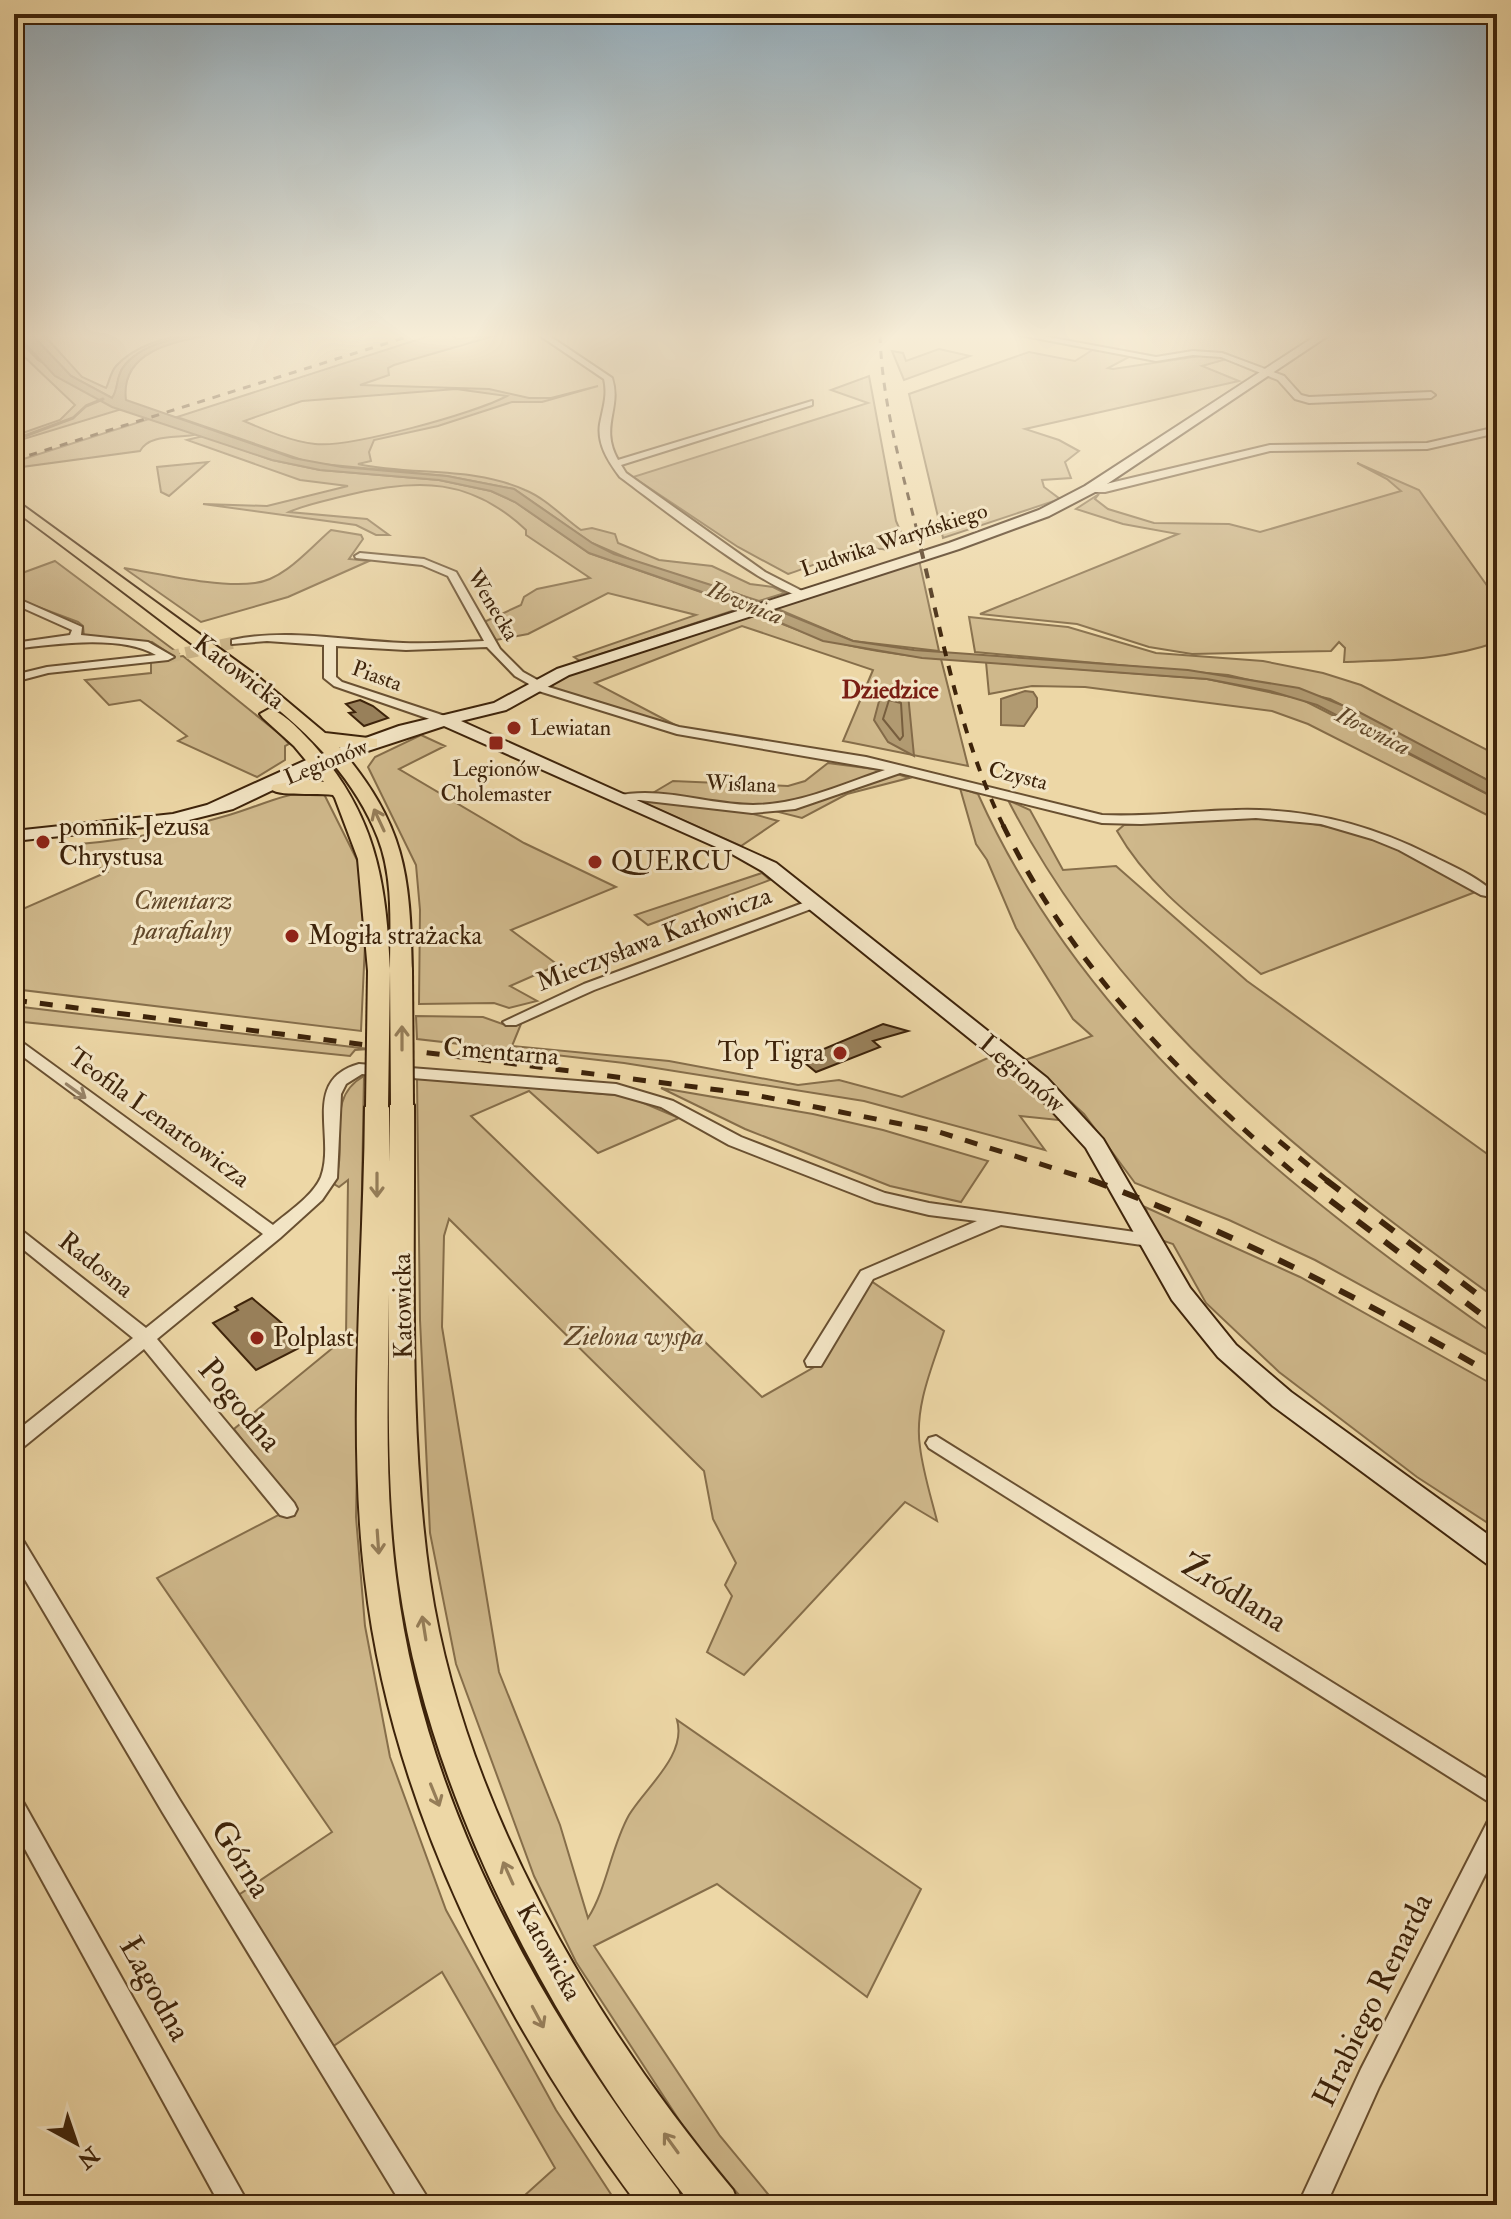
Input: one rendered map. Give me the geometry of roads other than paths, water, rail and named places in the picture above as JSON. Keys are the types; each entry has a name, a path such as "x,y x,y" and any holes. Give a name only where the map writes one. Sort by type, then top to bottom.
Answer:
{"main road":[{"name":"Katowicka","path":"18,511 61,538 323,738 357,822 373,873 390,971 389,1106 373,1464 386,1621 404,1696 430,1782 483,1914 551,2042 635,2170 663,2205"},
{"name":"Katowicka","path":"18,511 334,769"},
{"path":"323,738 350,744 371,743"},
{"path":"280,789 307,785 334,769"},
{"name":"Katowicka","path":"389,1106 405,1461 410,1532 426,1640 469,1783 512,1884 572,1996 621,2074 718,2205"}],"street":[{"path":"607,439 615,464 646,495 672,508 761,574 800,594"},
{"path":"615,464 696,439"},
{"name":"Ludwika Waryńskiego","path":"444,722 500,707 563,672 1011,526 1090,489 1167,439"},
{"path":"1090,489 1105,489 1270,448 1427,446 1460,439"},
{"name":"Wenecka","path":"360,556 424,562 452,574 490,644 519,674 535,685"},
{"path":"14,600 76,625 75,638"},
{"path":"14,646 75,638 148,645 168,657 47,670 14,679"},
{"name":"Piasta","path":"236,642 267,638 406,647 490,644"},
{"name":"Piasta","path":"330,640 330,678 338,684 444,722"},
{"name":"Czysta","path":"535,685 692,734 901,769 1102,819 1129,821 1254,814 1338,823 1373,832 1415,849 1486,892"},
{"path":"485,737 485,726 500,707"},
{"name":"Legionów","path":"334,769 371,743 444,722 485,737 738,850 769,867 1039,1083 1068,1112 1095,1144 1181,1294 1238,1360 1282,1399 1497,1556"},
{"name":"Legionów","path":"214,808 334,769 444,722"},
{"name":"Wiślana","path":"621,799 639,796 752,809 795,805 901,769"},
{"name":"Legionów","path":"14,836 173,819 280,789"},
{"name":"Mieczysława Karłowicza","path":"511,1022 589,987 814,903"},
{"name":"Teofila Lenartowicza","path":"14,1043 274,1234"},
{"name":"Cmentarna","path":"14,1444 274,1234 316,1196 329,1178 333,1094 339,1081 359,1069 475,1075 616,1089 667,1104 735,1141 881,1198 1149,1240"},
{"path":"814,1361 867,1275 1001,1218"},
{"name":"Radosna","path":"14,1233 146,1338"},
{"name":"Pogodna","path":"146,1338 287,1509"},
{"name":"Źródlana","path":"936,1443 1497,1797"},
{"name":"Górna","path":"14,1543 171,1806 418,2205"},
{"name":"Łagodna","path":"14,1807 235,2205"},
{"name":"Hrabiego Renarda","path":"1312,2205 1370,2078 1497,1827"}],"water":[{"name":"Iłownica","path":"207,439 237,439 293,458 342,467 447,476 514,489 592,543 614,554 733,592 853,641 914,650 1188,670 1299,688 1359,712 1497,785 1497,799 1317,705 1270,691 1207,679 922,658 823,641 734,603 589,553 515,502 491,491 439,480 320,470 272,460"},
{"path":"882,690 908,694 914,756 888,742 874,720"},
{"path":"1025,691 1033,692 1037,707 1024,726 1001,725 1001,699"}],"waterway":[{"path":"14,440 18,439"}],"tunnel":[{"path":"168,657 236,642"}],"railway":[{"path":"14,460 82,439"},
{"path":"895,439 922,551"},
{"path":"921,549 965,726 1004,826"},
{"path":"1004,826 1062,927 1134,1019 1216,1104 1305,1182"},
{"path":"14,1000 750,1094 936,1131 1093,1181"},
{"path":"1279,1141 1329,1182"},
{"path":"1303,1180 1497,1326"},
{"path":"1326,1180 1497,1309"},
{"path":"1093,1181 1097,1182"},
{"path":"1093,1181 1247,1245 1398,1321 1497,1377"}],"place":[{"name":"Lewiatan","path":"514,728"},
{"name":"Legionów Cholemaster","path":"496,743"},
{"name":"pomnik Jezusa Chrystusa","path":"43,842"},
{"name":"QUERCU","path":"595,862"},
{"name":"Mogiła strażacka","path":"292,936"},
{"name":"Top Tigra","path":"840,1053"},
{"name":"Polplast","path":"257,1338"}],"district":[{"name":"Dziedzice","path":"890,690"}],"park label":[{"name":"Cmentarz parafialny","path":"183,916"},
{"name":"Zielona wyspa","path":"634,1337"}]}
